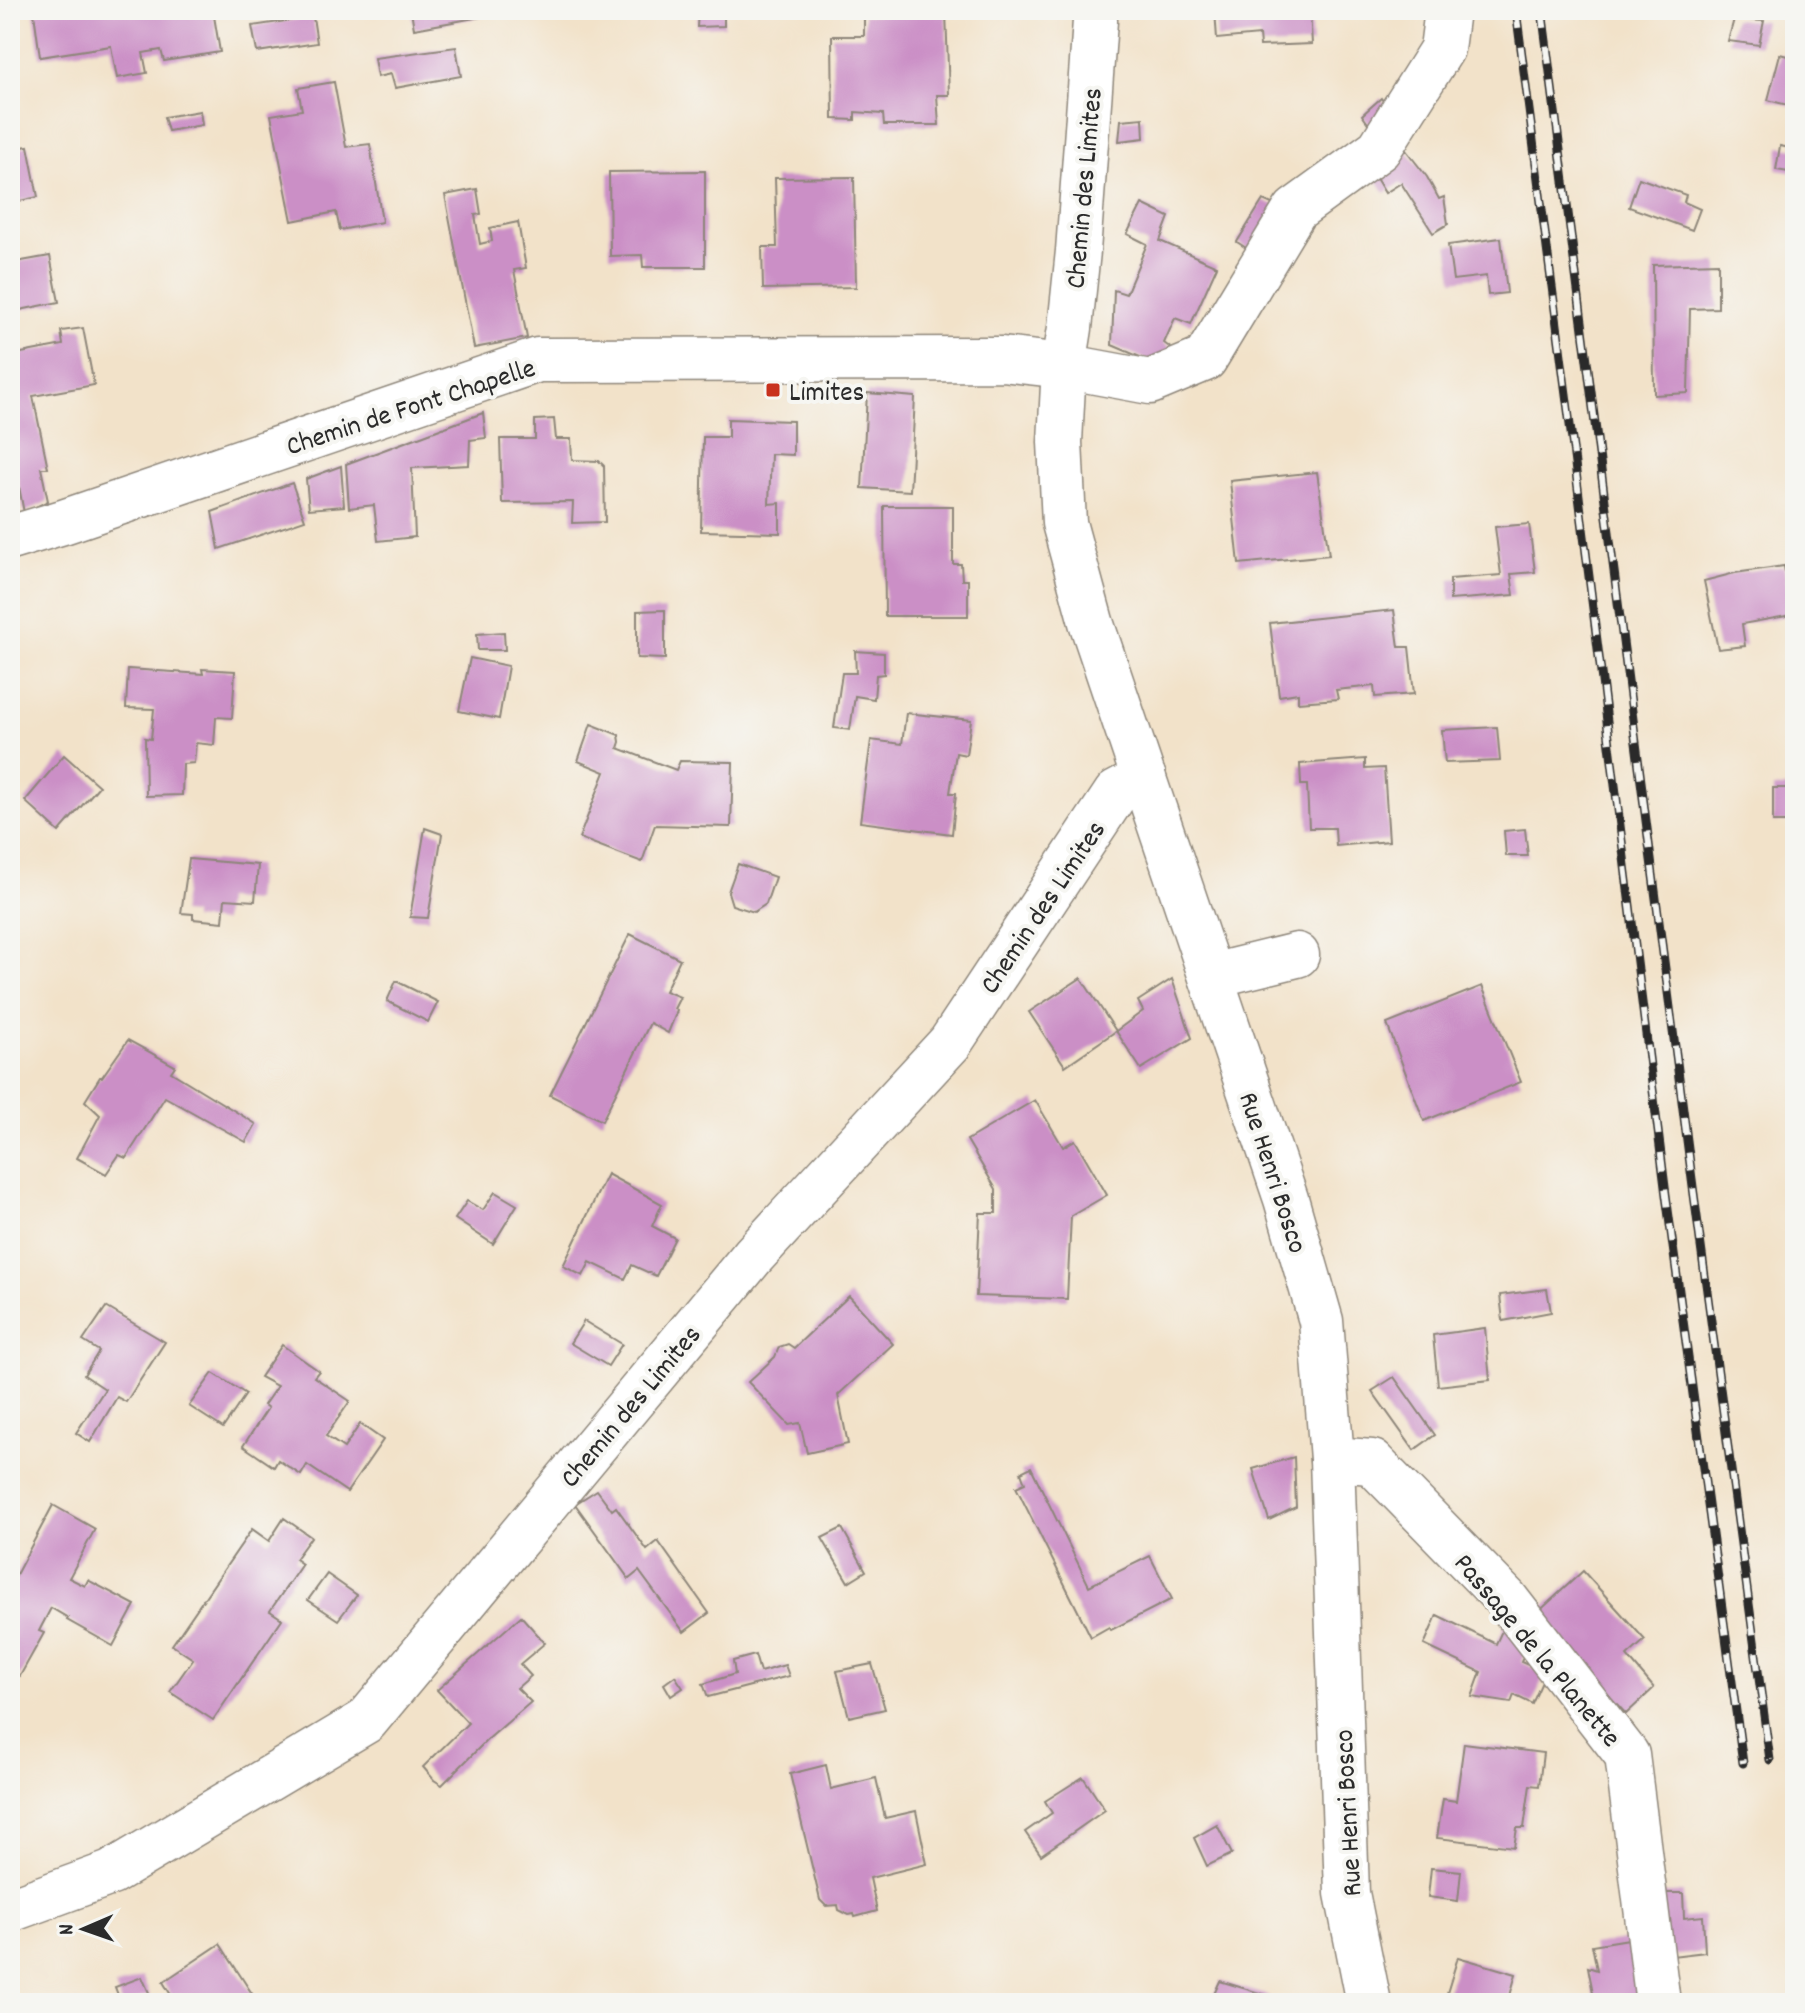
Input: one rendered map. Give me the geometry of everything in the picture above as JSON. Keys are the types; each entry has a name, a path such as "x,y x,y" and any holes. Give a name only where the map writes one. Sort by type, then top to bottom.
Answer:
{"street":[{"name":"Chemin des Limites","path":"1064,366 1078,251 1094,10"},
{"name":"Chemin de Font Chapelle","path":"10,538 538,360 1002,359 1064,366 1150,382 1205,359 1295,210 1379,149 1442,49 1447,10"},
{"name":"Rue Henri Bosco","path":"1064,366 1060,442 1064,523 1091,622 1286,1199 1321,1321 1332,1459 1347,1893 1369,2003"},
{"name":"Chemin des Limites","path":"10,1910 111,1873 366,1721 753,1256 950,1043 1116,793 1144,778"},
{"path":"1211,976 1297,955"},
{"name":"Passage de la Planette","path":"1332,1459 1372,1462 1506,1599 1627,1755 1658,2003"}],"building":[{"path":"52,10 213,10 220,52 164,61 161,50 143,53 147,73 117,78 111,46 40,57 34,13"},
{"path":"411,10 485,10 486,16 414,29"},
{"path":"724,10 724,26 697,27 698,12"},
{"path":"1215,10 1310,10 1312,44 1260,46 1259,35 1217,39"},
{"path":"946,12 949,95 937,95 939,125 884,125 883,114 855,112 855,120 833,119 832,36 864,36 864,15"},
{"path":"313,17 317,43 257,52 252,26"},
{"path":"1734,19 1764,21 1759,45 1728,41"},
{"path":"456,47 461,76 395,88 391,74 377,77 374,58"},
{"path":"1780,54 1795,58 1795,107 1768,100"},
{"path":"334,82 346,147 370,144 382,222 340,230 336,212 292,221 271,115 302,110 298,88"},
{"path":"1381,98 1390,111 1372,129 1362,115"},
{"path":"200,111 202,125 168,131 164,117"},
{"path":"1143,118 1144,138 1119,141 1121,120"},
{"path":"10,126 16,148 28,146 38,197 10,203"},
{"path":"1402,145 1427,177 1439,199 1444,197 1448,224 1433,233 1401,183 1385,193 1371,170"},
{"path":"1780,146 1795,149 1795,173 1776,170"},
{"path":"705,171 705,267 643,267 642,255 610,256 609,172"},
{"path":"854,177 856,287 763,289 762,247 777,247 775,178"},
{"path":"1639,178 1686,195 1684,202 1700,209 1692,230 1629,207"},
{"path":"477,189 481,214 475,215 480,244 492,241 490,228 518,222 526,268 514,270 527,338 474,348 445,195"},
{"path":"1263,200 1283,209 1257,255 1237,242"},
{"path":"1142,204 1169,217 1160,241 1217,266 1191,324 1175,318 1164,343 1181,356 1161,366 1112,345 1114,290 1126,294 1147,244 1127,234"},
{"path":"1501,238 1507,293 1488,295 1486,276 1453,280 1448,245"},
{"path":"50,256 59,302 10,312 10,263"},
{"path":"1718,263 1718,308 1690,309 1688,393 1654,395 1653,265"},
{"path":"10,328 16,354 63,345 61,331 83,328 94,385 33,396 48,468 41,468 48,501 24,513 10,439"},
{"path":"867,393 915,397 910,491 862,488"},
{"path":"483,413 486,438 470,440 469,465 412,468 415,537 378,541 374,505 349,508 346,464"},
{"path":"554,419 556,439 571,439 572,460 599,461 604,466 605,522 572,523 573,502 502,503 500,439 535,439 535,420"},
{"path":"728,419 793,421 793,455 771,454 769,504 780,503 780,533 701,531 703,437 728,437"},
{"path":"341,466 344,506 309,509 306,479"},
{"path":"1317,472 1329,555 1239,564 1230,481"},
{"path":"292,483 305,520 219,549 212,512"},
{"path":"884,506 953,506 953,564 961,564 962,580 968,580 968,616 885,616"},
{"path":"1529,524 1535,572 1511,574 1514,595 1450,600 1450,579 1501,575 1495,527"},
{"path":"1784,566 1792,615 1742,624 1745,646 1718,649 1704,581"},
{"path":"665,610 665,659 637,658 637,611"},
{"path":"1394,610 1399,647 1409,647 1414,694 1375,697 1374,686 1336,690 1338,699 1298,702 1298,693 1279,696 1270,623"},
{"path":"504,632 505,650 478,650 477,634"},
{"path":"855,651 884,653 884,674 876,675 874,699 855,696 850,730 834,728 842,673 856,673"},
{"path":"470,658 508,666 499,719 459,711"},
{"path":"128,669 203,674 202,669 235,671 232,718 216,717 214,745 196,743 194,763 183,764 182,795 146,796 145,738 151,739 154,709 126,708"},
{"path":"906,713 971,720 966,755 956,753 950,793 956,793 952,834 860,822 871,740 902,744"},
{"path":"591,724 619,735 618,748 676,770 680,761 733,762 731,827 655,825 642,862 579,838 605,772 578,761"},
{"path":"1497,727 1500,761 1445,763 1442,730"},
{"path":"64,755 99,786 59,832 25,801"},
{"path":"1365,759 1365,769 1384,768 1389,841 1336,846 1335,828 1309,828 1307,785 1301,785 1300,764"},
{"path":"1773,788 1795,788 1795,822 1773,822"},
{"path":"425,828 442,834 428,918 410,917"},
{"path":"1525,829 1528,856 1506,856 1504,831"},
{"path":"189,859 258,865 255,901 225,899 223,922 193,919 193,914 181,913"},
{"path":"738,864 775,877 766,904 754,912 732,905 728,892"},
{"path":"630,934 680,959 665,991 680,997 668,1033 650,1023 602,1121 550,1095"},
{"path":"1081,978 1116,1031 1065,1066 1029,1012"},
{"path":"1172,979 1192,1038 1141,1069 1116,1031 1143,1011 1138,1001"},
{"path":"396,981 438,1002 428,1022 387,1001"},
{"path":"1482,986 1521,1082 1424,1121 1387,1024"},
{"path":"128,1040 175,1066 171,1072 256,1124 246,1142 165,1097 126,1158 119,1155 106,1174 77,1158 100,1115 85,1101"},
{"path":"1035,1100 1063,1147 1075,1140 1107,1195 1071,1216 1067,1299 976,1296 980,1213 996,1213 996,1189 967,1140"},
{"path":"607,1174 662,1204 652,1226 675,1238 656,1276 632,1265 625,1279 590,1262 583,1276 563,1266"},
{"path":"495,1192 517,1205 493,1244 455,1219 467,1201 483,1210"},
{"path":"1547,1289 1551,1312 1503,1321 1500,1295"},
{"path":"849,1296 893,1344 838,1395 848,1444 807,1453 800,1423 789,1425 748,1382 775,1357 779,1347 788,1344 794,1348"},
{"path":"106,1307 165,1342 126,1402 117,1397 90,1442 76,1433 105,1389 84,1375 99,1351 83,1341"},
{"path":"584,1321 622,1344 608,1366 570,1343"},
{"path":"1485,1328 1490,1380 1438,1386 1433,1335"},
{"path":"282,1345 319,1371 314,1377 350,1401 326,1436 344,1448 360,1424 383,1440 347,1492 307,1465 301,1475 278,1460 274,1467 243,1446 268,1408 264,1405 277,1386 260,1377"},
{"path":"213,1373 246,1394 223,1428 189,1406"},
{"path":"1394,1377 1435,1435 1414,1450 1372,1391"},
{"path":"1294,1457 1296,1507 1269,1520 1253,1469"},
{"path":"1031,1467 1089,1586 1150,1556 1172,1599 1091,1637 1016,1487 1025,1483 1021,1472"},
{"path":"597,1490 612,1510 616,1507 647,1550 658,1541 709,1613 684,1632 639,1571 629,1579 575,1504"},
{"path":"53,1505 95,1529 69,1578 85,1586 88,1580 135,1605 113,1646 51,1608 39,1631 44,1633 20,1676 10,1671 10,1586"},
{"path":"284,1518 311,1537 295,1559 302,1564 270,1611 282,1619 213,1720 170,1692 193,1659 172,1645 252,1529 269,1541"},
{"path":"842,1528 866,1571 848,1582 822,1538"},
{"path":"1583,1571 1645,1640 1627,1656 1654,1688 1626,1714 1535,1615"},
{"path":"327,1574 357,1595 338,1620 308,1600"},
{"path":"1437,1615 1496,1644 1509,1615 1530,1640 1521,1662 1546,1673 1532,1704 1514,1695 1511,1703 1472,1697 1481,1672 1424,1645"},
{"path":"521,1616 545,1643 520,1664 531,1676 517,1688 531,1702 442,1785 423,1767 468,1723 437,1690"},
{"path":"755,1655 760,1672 785,1665 789,1676 708,1697 703,1684 735,1674 733,1661"},
{"path":"872,1664 885,1709 849,1717 837,1671"},
{"path":"675,1676 683,1688 671,1696 664,1684"},
{"path":"1464,1743 1543,1753 1539,1786 1530,1785 1524,1828 1517,1828 1514,1847 1437,1838 1443,1799 1456,1801"},
{"path":"826,1765 831,1789 876,1778 885,1818 916,1811 927,1864 870,1878 877,1911 855,1917 839,1910 838,1905 826,1906 820,1900 790,1774"},
{"path":"1083,1777 1105,1810 1041,1855 1025,1832 1052,1813 1045,1801"},
{"path":"1217,1825 1232,1854 1207,1866 1194,1838"},
{"path":"1431,1868 1461,1871 1458,1901 1428,1897"},
{"path":"1660,1893 1683,1893 1684,1918 1703,1916 1705,1952 1664,1957"},
{"path":"1629,1939 1643,2000 1595,2003 1588,1967 1597,1970 1592,1945"},
{"path":"220,1944 258,2003 176,2003 163,1982"},
{"path":"1458,1957 1516,1974 1508,2003 1444,2003"},
{"path":"142,1977 150,1995 121,2003 115,1987"},
{"path":"1220,1981 1269,1996 1267,2003 1210,2003"}],"railway":[{"path":"1516,10 1666,1195 1743,1763"},
{"path":"1542,10 1770,1760"}],"place":[{"name":"Limites","path":"773,390"}]}
